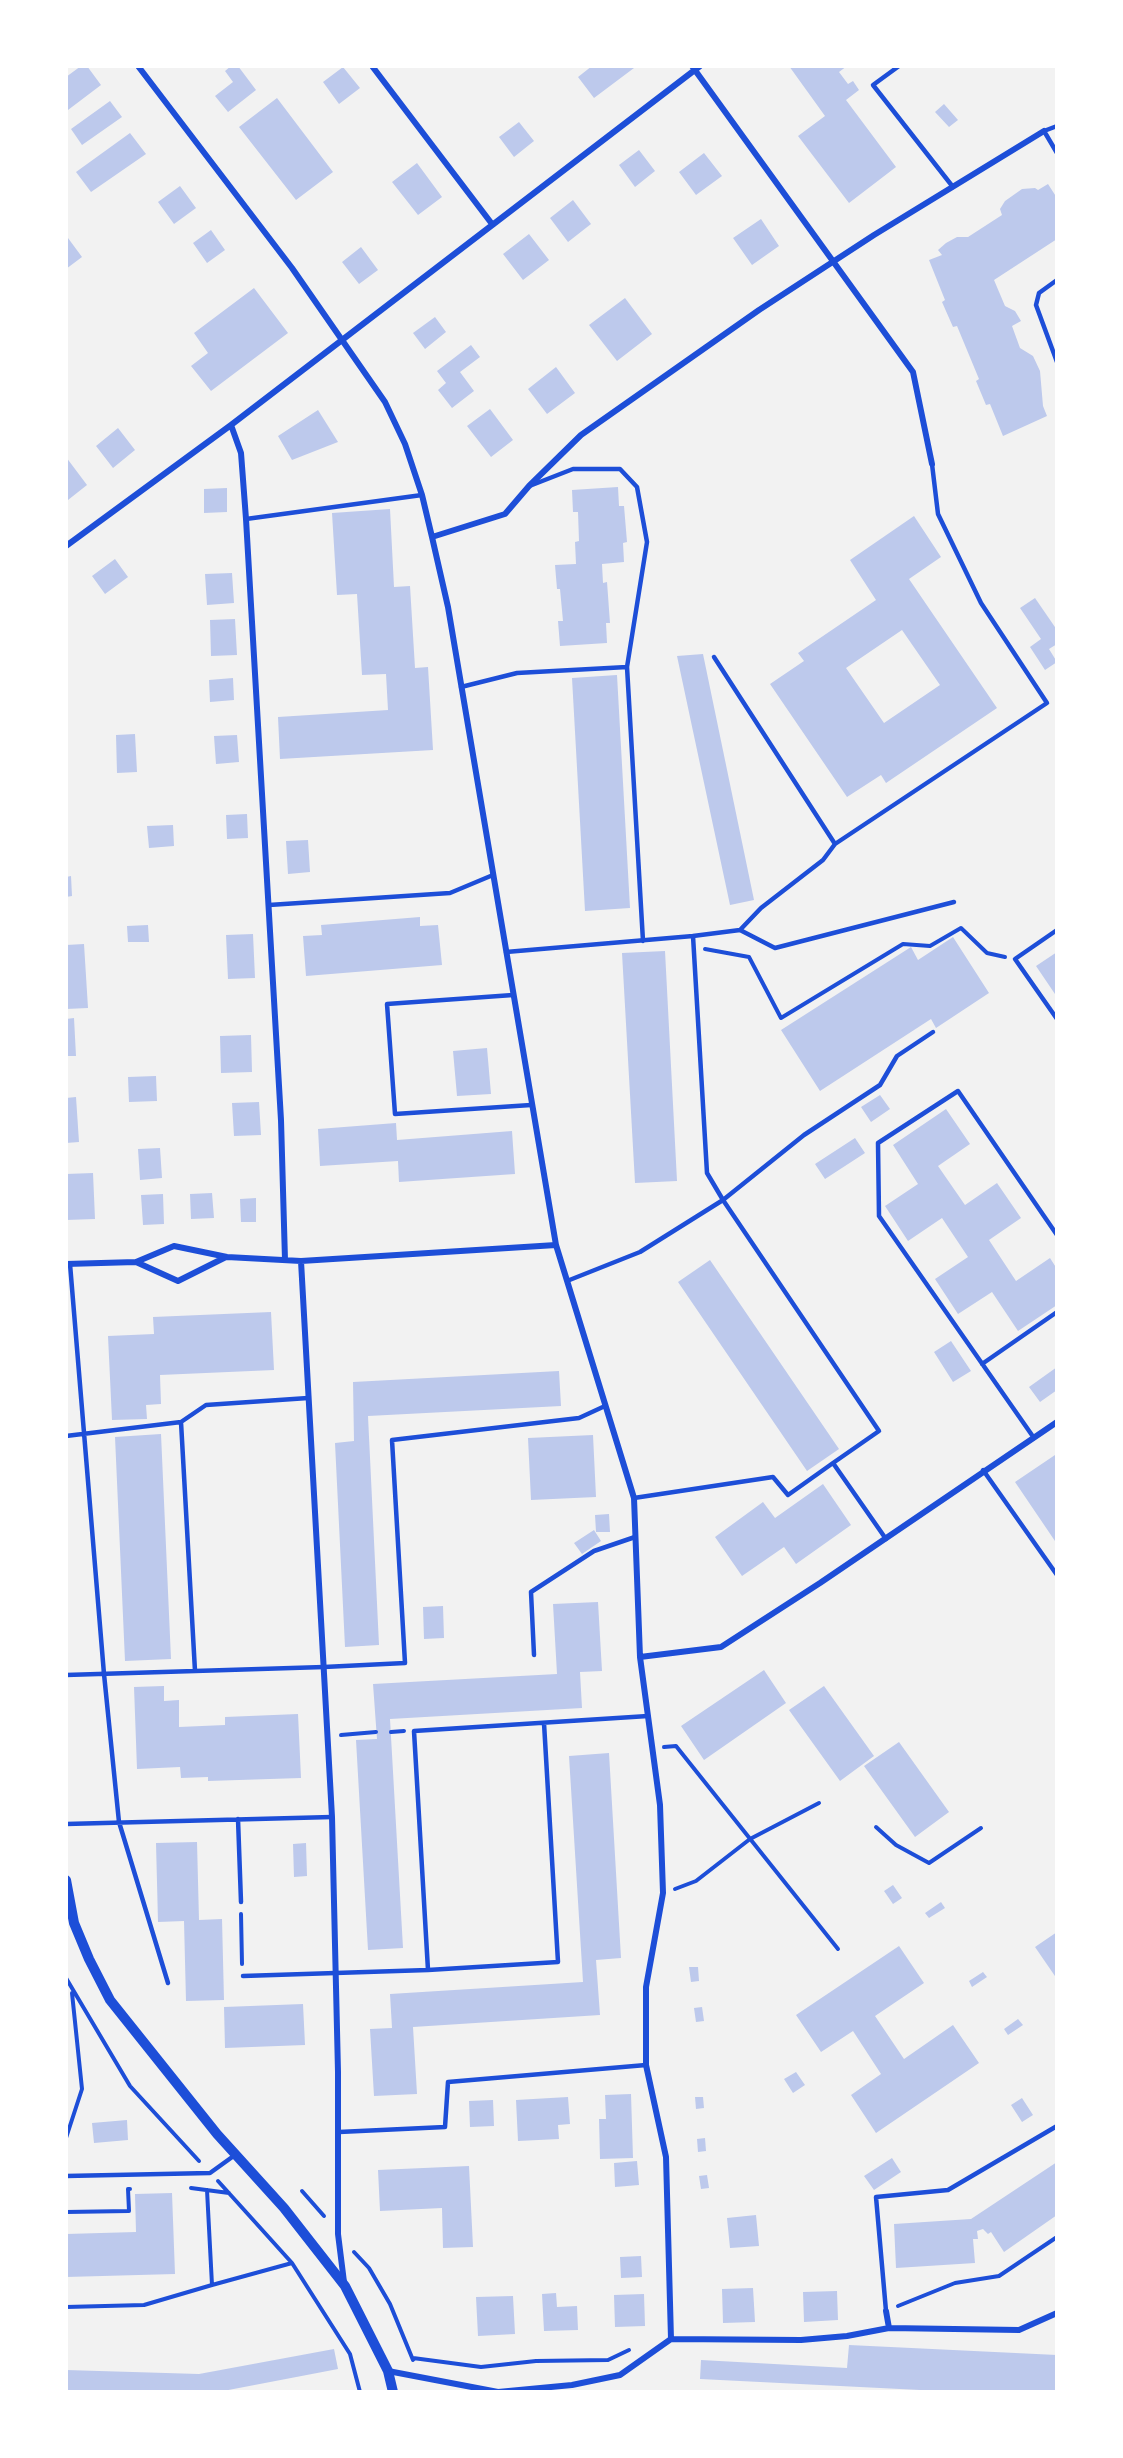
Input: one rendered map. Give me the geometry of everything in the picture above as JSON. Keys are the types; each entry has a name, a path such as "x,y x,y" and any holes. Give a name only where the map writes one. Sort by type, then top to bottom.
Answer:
{"street":[{"path":"138,66 292,268 385,402 405,444 422,495 432,537 448,607 556,1245 634,1498 640,1657 660,1804 663,1893 646,1987 646,2065 666,2157 671,2338"},
{"path":"372,66 492,224"},
{"path":"66,546 231,425 695,67 832,262 913,372 932,464"},
{"path":"432,537 505,514 529,486 582,435 759,310 832,262 1044,131"},
{"path":"231,425 241,453 246,519 281,1120 285,1260"},
{"path":"68,1264 136,1262 174,1246 227,1257 301,1261 556,1245"},
{"path":"136,1262 178,1281 227,1257"},
{"path":"301,1261 332,1817 339,2132 338,2234 345,2286"},
{"path":"640,1657 721,1647 886,1539 983,1470 1057,1422"},
{"path":"66,1880 74,1923 110,2000 235,2155 284,2208 345,2286 388,2371 393,2392"},
{"path":"886,2311 889,2328"},
{"path":"388,2371 498,2391 572,2385 620,2375 671,2338 801,2340 847,2336 889,2328 1019,2330 1057,2313"}],"lane":[{"path":"899,66 873,85 953,187"},
{"path":"1056,127 1044,131 1057,153"},
{"path":"1057,280 1039,293 1036,305 1057,362"},
{"path":"740,930 761,908 823,860 835,844 1047,703 976,593 938,514 932,464"},
{"path":"529,486 573,469 620,469 637,487 647,542 627,667 642,941"},
{"path":"246,519 422,495"},
{"path":"714,657 835,844"},
{"path":"461,687 517,673 627,667"},
{"path":"269,905 450,893 493,875"},
{"path":"506,952 740,930 775,948 954,902"},
{"path":"1057,930 1015,959 1057,1019"},
{"path":"634,1498 773,1477 788,1495 879,1431 707,1173 693,936"},
{"path":"513,995 387,1004 394,1114 531,1105"},
{"path":"567,1281 640,1252 723,1200 804,1135 880,1085 897,1056 933,1032"},
{"path":"1034,1438 879,1216 878,1143 958,1091 1057,1236"},
{"path":"68,1264 119,1822 168,1983"},
{"path":"982,1364 1057,1312"},
{"path":"66,1436 181,1422 206,1405 308,1398"},
{"path":"66,1675 405,1663 392,1440 579,1418 605,1406"},
{"path":"181,1422 195,1671"},
{"path":"833,1463 886,1539"},
{"path":"983,1470 1057,1575"},
{"path":"534,1655 531,1592 594,1551 635,1537"},
{"path":"428,1970 414,1731 648,1716"},
{"path":"243,1976 428,1970 558,1962 544,1723"},
{"path":"66,1824 332,1817"},
{"path":"238,1819 241,1902"},
{"path":"339,2132 445,2127 448,2082 646,2065"},
{"path":"886,2311 876,2197 948,2190 1057,2126"},
{"path":"66,2176 210,2173 235,2155"}],"path":[{"path":"694,947 749,957 781,1018 903,944 930,946 961,928 987,953 1015,959"},
{"path":"328,1736 376,1732"},
{"path":"651,1748 676,1746 838,1949"},
{"path":"663,1893 696,1881 750,1839 819,1803"},
{"path":"876,1827 896,1845 929,1863 981,1828"},
{"path":"241,1902 243,1976"},
{"path":"66,2138 82,2089 72,1989"},
{"path":"66,2212 129,2211 128,2189 138,2188"},
{"path":"189,2188 229,2193"},
{"path":"207,2190 212,2285"},
{"path":"302,2191 369,2268 390,2304 421,2378"},
{"path":"66,2307 144,2305 292,2263"}],"building":[{"path":"81,66 87,66 101,85 68,110 66,107 66,77"},
{"path":"231,66 238,66 256,90 228,112 215,96 233,82 225,71"},
{"path":"592,66 632,66 634,68 594,98 578,77"},
{"path":"789,66 847,66 839,72 848,84 853,81 859,90 846,100 896,167 849,203 798,136 825,116"},
{"path":"343,67 360,88 339,104 323,82"},
{"path":"277,98 333,172 296,200 239,127"},
{"path":"110,101 122,117 82,145 71,129"},
{"path":"944,104 958,120 949,127 935,112"},
{"path":"519,122 534,141 514,157 499,137"},
{"path":"130,133 146,154 91,192 76,172"},
{"path":"639,150 655,171 635,187 619,165"},
{"path":"704,153 722,176 696,195 679,172"},
{"path":"417,163 442,197 418,215 392,182"},
{"path":"1048,184 1057,198 1057,239 994,280 1005,306 1015,311 1021,321 1012,326 1020,348 1033,356 1040,371 1043,406 1047,416 1003,436 990,404 986,405 976,381 979,379 957,326 953,327 942,302 945,300 929,260 942,255 938,250 946,243 957,237 968,237 1002,215 1000,209 1005,201 1022,189 1035,188 1038,190"},
{"path":"180,186 196,208 174,224 158,202"},
{"path":"573,200 591,224 568,242 550,218"},
{"path":"761,219 779,246 752,265 733,238"},
{"path":"211,230 225,250 207,263 193,243"},
{"path":"529,234 549,260 523,280 503,254"},
{"path":"68,238 82,257 66,269 66,240"},
{"path":"361,247 378,270 359,284 342,262"},
{"path":"254,288 288,333 211,391 191,366 208,353 194,333"},
{"path":"625,298 652,334 617,361 589,325"},
{"path":"435,317 446,332 425,349 413,333"},
{"path":"471,345 480,357 460,372 474,391 452,408 438,390 446,383 437,371"},
{"path":"556,367 575,393 547,414 528,389"},
{"path":"490,409 513,440 491,457 467,426"},
{"path":"318,410 338,442 292,460 278,436"},
{"path":"118,428 135,450 113,468 96,446"},
{"path":"66,457 87,485 68,500 66,498"},
{"path":"618,487 619,506 624,506 627,542 623,543 624,562 602,564 603,583 607,582 610,623 606,623 607,643 560,646 558,621 563,621 555,565 576,564 575,542 579,541 578,512 573,512 572,490"},
{"path":"227,488 227,512 204,513 204,489"},
{"path":"390,509 394,587 410,586 415,668 428,667 433,750 280,759 278,717 388,710 386,674 362,675 357,594 337,595 332,513"},
{"path":"914,516 941,557 909,579 997,708 886,783 881,775 847,797 770,684 804,661 798,653 876,600 850,560","holes":["902,630 940,685 884,723 846,668"]},
{"path":"115,559 128,577 105,594 92,576"},
{"path":"232,573 234,603 207,605 205,574"},
{"path":"1035,598 1057,630 1057,644 1049,649 1057,662 1045,670 1030,647 1041,639 1020,608"},
{"path":"235,619 237,655 211,656 210,620"},
{"path":"703,654 754,900 730,905 677,656"},
{"path":"617,675 630,908 585,911 572,678"},
{"path":"233,678 234,700 210,702 209,680"},
{"path":"135,734 137,772 117,773 116,735"},
{"path":"237,735 239,762 216,764 214,736"},
{"path":"247,814 248,838 227,839 226,815"},
{"path":"173,825 174,846 149,848 147,826"},
{"path":"308,840 310,872 288,874 286,841"},
{"path":"71,876 72,896 66,897 66,877"},
{"path":"420,917 420,926 438,925 442,965 306,976 303,936 322,935 321,925"},
{"path":"148,925 149,942 128,942 127,926"},
{"path":"253,934 255,978 228,979 226,935"},
{"path":"953,937 989,993 936,1028 931,1019 820,1091 781,1030 911,947 918,960"},
{"path":"84,944 88,1008 66,1009 66,945"},
{"path":"665,951 677,1181 635,1183 622,953"},
{"path":"1057,952 1057,997 1036,966"},
{"path":"74,1018 76,1056 66,1056 66,1019"},
{"path":"251,1035 252,1072 221,1073 220,1036"},
{"path":"487,1048 491,1094 457,1096 453,1051"},
{"path":"156,1076 157,1101 129,1102 128,1077"},
{"path":"880,1095 890,1109 871,1122 861,1107"},
{"path":"76,1097 79,1142 66,1143 66,1098"},
{"path":"259,1102 261,1135 234,1136 232,1103"},
{"path":"946,1109 970,1144 938,1166 965,1205 997,1183 1021,1218 989,1240 1016,1281 1050,1258 1057,1269 1057,1305 1018,1331 992,1292 958,1314 935,1279 968,1257 942,1218 908,1241 885,1206 918,1184 893,1145"},
{"path":"396,1123 397,1140 512,1131 515,1174 399,1182 398,1161 320,1166 318,1129"},
{"path":"855,1138 865,1153 825,1179 815,1164"},
{"path":"160,1148 162,1178 140,1180 138,1149"},
{"path":"93,1173 95,1219 66,1220 66,1174"},
{"path":"212,1193 214,1218 191,1219 190,1194"},
{"path":"163,1194 164,1224 143,1225 141,1195"},
{"path":"256,1198 256,1222 241,1222 240,1199"},
{"path":"710,1260 839,1449 807,1471 678,1282"},
{"path":"271,1312 274,1370 160,1375 161,1404 146,1405 147,1419 112,1420 108,1336 154,1334 153,1317"},
{"path":"951,1341 971,1371 953,1382 934,1352"},
{"path":"1057,1367 1057,1390 1040,1402 1029,1387"},
{"path":"559,1371 561,1406 368,1416 379,1645 345,1647 335,1443 354,1441 353,1382"},
{"path":"161,1434 171,1659 125,1661 115,1437"},
{"path":"593,1435 596,1497 531,1500 528,1438"},
{"path":"1055,1455 1057,1457 1057,1544 1015,1482"},
{"path":"823,1484 851,1525 796,1564 784,1547 742,1576 715,1537 763,1502 775,1518"},
{"path":"609,1514 610,1532 596,1532 595,1515"},
{"path":"594,1530 601,1541 582,1554 574,1543"},
{"path":"598,1602 602,1671 580,1672 582,1708 390,1719 403,1948 368,1950 356,1740 377,1739 373,1684 557,1674 553,1604"},
{"path":"443,1606 444,1638 424,1639 423,1607"},
{"path":"764,1670 786,1703 704,1760 681,1726"},
{"path":"164,1686 164,1701 179,1700 179,1727 225,1725 225,1717 298,1714 301,1778 208,1781 208,1777 181,1778 180,1767 137,1769 134,1687"},
{"path":"824,1686 874,1756 840,1781 789,1710"},
{"path":"899,1742 949,1812 915,1837 864,1766"},
{"path":"609,1753 621,1958 596,1960 600,2015 413,2027 417,2094 374,2096 370,2029 392,2028 390,1994 583,1982 569,1756"},
{"path":"197,1842 199,1920 222,1919 224,2000 186,2001 184,1921 158,1922 156,1843"},
{"path":"306,1843 307,1876 294,1877 293,1844"},
{"path":"893,1885 902,1898 893,1904 884,1891"},
{"path":"941,1902 945,1908 929,1918 925,1913"},
{"path":"1057,1932 1057,1979 1035,1947"},
{"path":"899,1946 924,1983 875,2016 904,2059 953,2025 979,2063 876,2133 851,2095 881,2074 853,2031 821,2052 796,2015"},
{"path":"689,1967 698,1967 699,1981 691,1982"},
{"path":"983,1972 987,1977 972,1987 969,1981"},
{"path":"303,2004 305,2045 225,2048 224,2007"},
{"path":"702,2007 704,2021 696,2022 694,2008"},
{"path":"1018,2019 1023,2025 1008,2035 1004,2029"},
{"path":"796,2072 805,2085 793,2093 784,2079"},
{"path":"631,2094 633,2158 600,2159 599,2119 606,2119 605,2095"},
{"path":"568,2097 570,2124 558,2125 559,2139 518,2141 516,2100"},
{"path":"695,2097 703,2097 704,2108 696,2109"},
{"path":"1022,2098 1033,2115 1022,2122 1011,2105"},
{"path":"493,2100 494,2126 470,2127 469,2101"},
{"path":"127,2120 128,2140 94,2143 92,2123"},
{"path":"705,2138 706,2151 698,2152 697,2139"},
{"path":"892,2158 901,2172 874,2190 864,2176"},
{"path":"637,2161 639,2185 615,2187 614,2163"},
{"path":"1057,2162 1057,2215 1004,2252 991,2232 988,2234 983,2229 977,2231 978,2239 973,2239 975,2263 896,2268 894,2224 971,2219"},
{"path":"469,2166 473,2247 443,2248 442,2208 380,2211 378,2170"},
{"path":"707,2175 709,2188 701,2189 699,2176"},
{"path":"172,2193 175,2274 66,2277 66,2234 136,2232 135,2194"},
{"path":"756,2215 759,2246 730,2248 727,2218"},
{"path":"641,2256 642,2277 621,2278 620,2257"},
{"path":"753,2288 755,2322 723,2323 722,2289"},
{"path":"837,2291 838,2320 804,2322 803,2292"},
{"path":"556,2293 557,2307 577,2306 578,2330 544,2331 542,2294"},
{"path":"644,2294 645,2326 615,2327 614,2295"},
{"path":"513,2296 515,2334 478,2336 476,2297"},
{"path":"849,2345 1057,2355 1057,2392 960,2392 700,2379 701,2360 847,2368"},
{"path":"334,2349 338,2369 218,2392 66,2390 66,2370 199,2374"}]}
